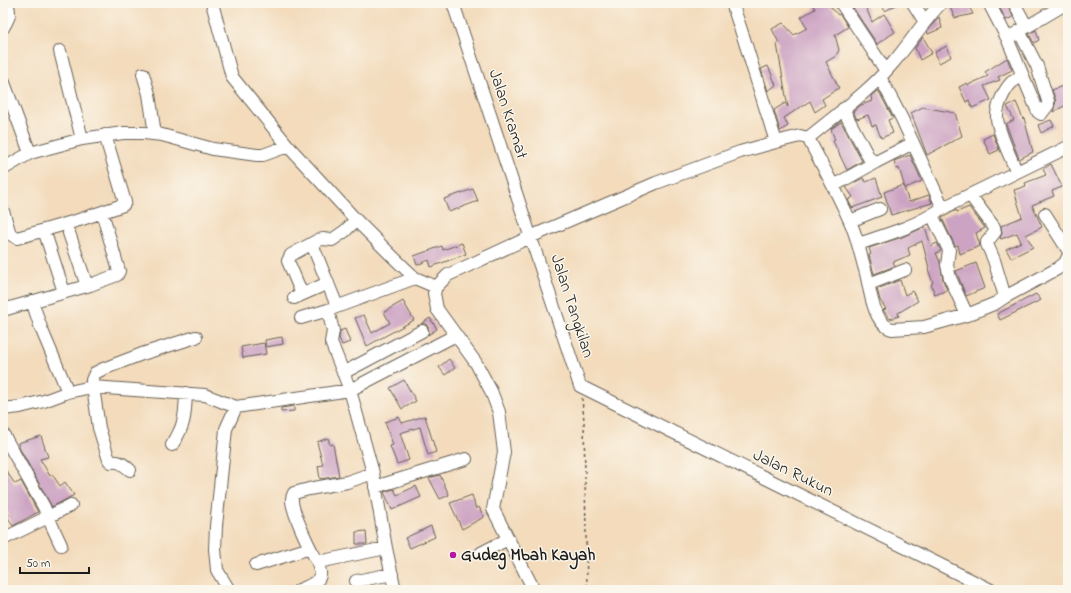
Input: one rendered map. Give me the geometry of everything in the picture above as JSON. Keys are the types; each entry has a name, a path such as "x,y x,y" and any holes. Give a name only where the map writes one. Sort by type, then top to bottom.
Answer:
{"street":[{"path":"3,28 9,19 10,13 7,3"},
{"path":"212,3 232,77 288,146 356,220 415,278 436,287"},
{"name":"Jalan Kramat","path":"453,3 530,237"},
{"path":"732,3 776,142"},
{"path":"842,3 883,74 943,208"},
{"path":"913,3 924,22"},
{"path":"808,138 869,89 893,63 924,22 941,3"},
{"path":"989,3 1007,38 1038,112 1041,114 1048,105 1048,101 1014,3"},
{"path":"1007,38 1067,3"},
{"path":"60,51 82,139"},
{"path":"143,74 149,94 156,134"},
{"path":"1016,171 1000,131 997,113 1006,90 1012,82 1023,76"},
{"path":"3,80 6,94 30,153"},
{"path":"843,109 870,158 876,162"},
{"path":"3,169 30,153 82,139 105,135 144,133 156,134 214,149 263,155 288,146"},
{"path":"3,211 10,234 17,238 123,205 125,202 105,135"},
{"path":"534,590 493,509 504,452 499,412 476,363 437,309 434,293 436,287 448,275 530,237 656,183 740,152 800,136 808,138 850,222 858,244 872,300 881,322 886,327 924,327 967,315 996,303 1005,296 1057,269 1065,263 1068,257"},
{"path":"833,186 913,143"},
{"path":"858,244 883,236 932,215 1016,171 1068,147"},
{"path":"970,195 994,227 994,232 987,244 994,260 1005,296"},
{"path":"850,222 880,208"},
{"path":"3,310 87,286 117,275 119,270 102,212"},
{"path":"1045,214 1068,250"},
{"path":"932,215 949,250 946,266 967,315"},
{"path":"328,283 298,296 288,261 289,258 291,255 320,239 332,240 345,231 356,220"},
{"path":"44,230 64,292"},
{"path":"69,233 87,286"},
{"name":"Jalan Tangkilan","path":"530,237 580,386"},
{"path":"312,244 328,283 333,308 333,331 331,342 350,390 372,473 395,590"},
{"path":"869,284 905,270"},
{"path":"301,318 415,278"},
{"path":"32,301 41,328 68,392"},
{"path":"343,373 422,331"},
{"path":"3,409 20,407 44,401 68,392 92,386 205,395 236,407 350,390 456,335"},
{"path":"130,470 122,463 111,462 109,460 99,428 92,386 92,380 95,373 142,354 196,337"},
{"name":"Jalan Rukun","path":"580,386 991,590"},
{"path":"172,445 180,433 184,419 186,393"},
{"path":"229,590 217,570 215,549 226,429 236,407"},
{"path":"3,434 7,452 44,507 61,545"},
{"path":"375,486 466,459"},
{"path":"299,590 316,581 320,577 320,574 318,562 301,528 292,502 294,493 347,482 372,473"},
{"path":"3,539 71,505"},
{"path":"481,553 508,539"},
{"path":"256,565 310,548"},
{"path":"318,562 386,548"},
{"path":"356,581 392,574"}],"path":[{"path":"580,386 584,421 587,590"}],"building":[{"path":"812,3 827,3 838,15 840,14 848,27 835,35 839,50 836,56 826,62 839,88 822,99 825,105 815,112 810,101 784,118 788,126 780,131 774,110 785,103 788,107 777,44 779,43 772,29 783,23 794,35 807,28 801,17 815,9"},
{"path":"850,3 864,3 872,22 884,14 895,32 877,44"},
{"path":"880,3 900,3 885,11"},
{"path":"948,3 967,3 973,14 955,18"},
{"path":"997,3 1007,3 1013,17 1006,20"},
{"path":"939,17 942,28 928,34 927,31"},
{"path":"1036,30 1039,40 1034,43 1029,34"},
{"path":"923,37 932,53 920,60 915,48"},
{"path":"947,46 951,57 939,63 935,52"},
{"path":"1007,58 1012,70 998,77 1000,80 984,86 991,100 972,108 969,100 966,102 959,87 967,83 968,85 988,76 985,72"},
{"path":"768,66 776,85 768,91 761,69"},
{"path":"1068,84 1068,104 1053,112 1056,101 1052,90"},
{"path":"878,90 893,118 888,120 893,133 881,138 876,125 872,126 868,115 857,119 853,112 861,105 872,101 871,96"},
{"path":"1016,102 1023,119 1024,118 1033,152 1019,159 1006,124 1014,120 1007,106"},
{"path":"923,107 955,113 962,136 927,155 911,113"},
{"path":"1051,120 1054,126 1041,133 1038,125"},
{"path":"841,122 862,161 847,170 833,141 835,140 831,129"},
{"path":"993,134 999,150 990,154 983,139"},
{"path":"910,155 922,181 905,188 899,168 896,169 894,161"},
{"path":"1051,164 1062,187 1052,191 1054,196 1032,205 1042,227 1026,235 1033,247 1011,258 1006,249 1021,242 1017,233 1001,239 1000,238 1002,233 1001,226 1022,217 1014,190 1026,186 1025,183 1046,175 1043,169"},
{"path":"863,178 866,182 876,178 882,197 852,208 848,200 853,197 846,187"},
{"path":"903,185 909,202 929,195 932,203 891,215 884,192"},
{"path":"473,189 478,201 449,212 444,199"},
{"path":"969,207 985,228 976,233 980,246 960,254 958,245 955,246 942,218 956,210 957,212"},
{"path":"925,227 931,246 937,243 941,251 936,253 940,262 943,280 947,290 935,295 931,284 933,283 928,269 922,241 908,248 910,255 893,262 895,266 874,274 869,255 871,254 869,248 902,237"},
{"path":"462,243 466,254 431,267 429,260 417,265 414,256 442,246 443,250"},
{"path":"976,263 985,288 966,296 956,271"},
{"path":"900,280 905,295 912,291 918,301 898,313 899,316 890,319 883,310 886,309 880,300 877,289"},
{"path":"1036,294 1041,300 1000,320 997,314"},
{"path":"403,301 414,320 367,346 355,318 364,315 372,333 390,323 384,312"},
{"path":"430,318 437,329 428,335 428,327 426,324 421,324"},
{"path":"345,329 350,342 342,345 339,338 340,331"},
{"path":"282,337 283,344 266,347 265,340"},
{"path":"264,343 266,354 243,358 241,347"},
{"path":"449,359 455,368 445,375 439,367"},
{"path":"404,380 416,401 402,409 390,388"},
{"path":"294,406 294,411 281,412 281,408"},
{"path":"425,416 436,452 428,455 420,427 400,433 409,460 397,464 390,446 393,445 385,422 399,417 402,423"},
{"path":"41,436 48,457 40,459 50,476 52,474 60,486 65,482 74,495 52,507 18,443"},
{"path":"328,438 330,445 333,444 339,476 320,479 318,466 323,465 317,442"},
{"path":"3,466 15,484 21,481 38,512 13,526 3,505"},
{"path":"440,475 449,495 440,499 429,478"},
{"path":"416,486 421,497 392,510 384,492 394,489 397,495"},
{"path":"472,495 476,509 479,507 484,517 462,529 450,503"},
{"path":"431,526 435,537 410,548 405,538"},
{"path":"366,531 367,544 356,544 356,532"}],"place":[{"name":"Gudeg Mbah Kayah","path":"453,555"}]}
